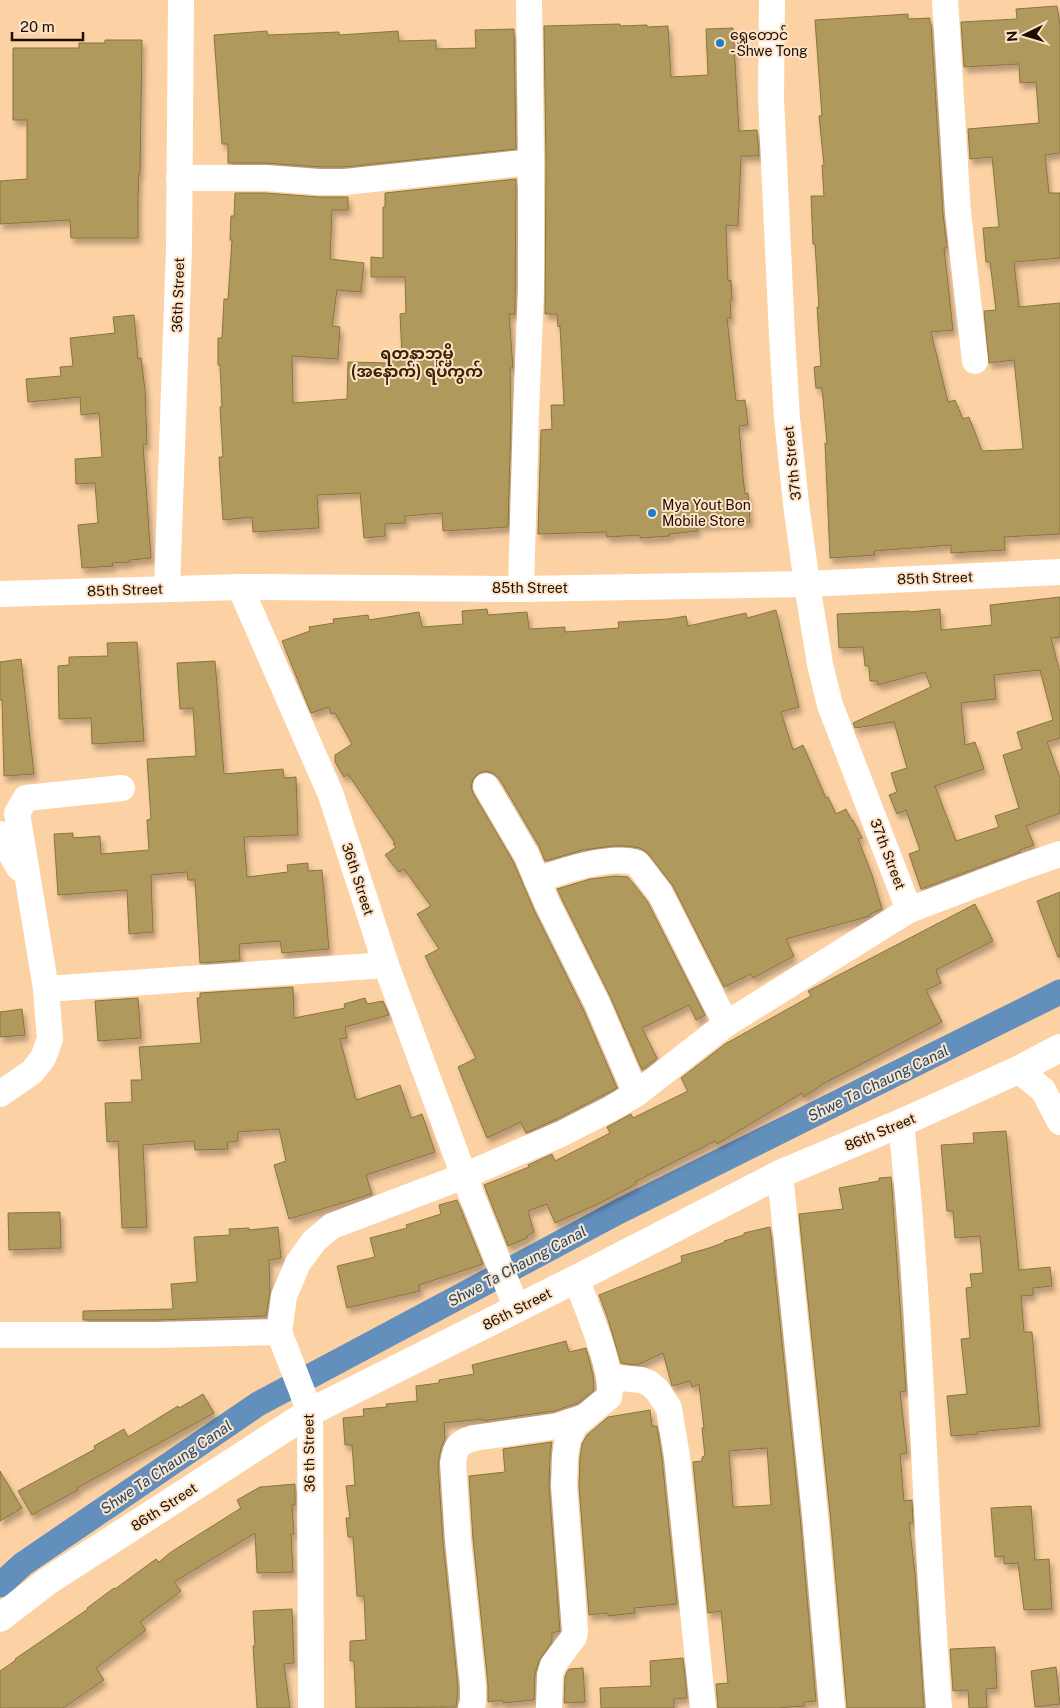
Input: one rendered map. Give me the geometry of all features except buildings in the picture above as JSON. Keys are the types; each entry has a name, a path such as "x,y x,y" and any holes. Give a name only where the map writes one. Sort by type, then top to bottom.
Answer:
{"main road":[{"name":"86th Street","path":"0,1618 48,1580 307,1404 512,1297 576,1279 780,1174 901,1123 1018,1070 1060,1048"}],"street":[{"name":"36th Street","path":"167,589 179,248 181,0"},
{"path":"521,589 531,288 530,0"},
{"name":"37th Street","path":"772,0 771,98 782,335 792,466 807,584 820,664 830,705 909,910"},
{"path":"945,0 958,213 975,360"},
{"path":"180,178 266,178 344,182 530,162"},
{"name":"85th Street","path":"0,594 240,587 521,589 807,584 1060,572"},
{"name":"36th Street","path":"240,587 332,795 386,965 464,1176 512,1297"},
{"path":"486,786 526,854 596,1002 636,1094"},
{"path":"0,1094 32,1072 43,1058 50,1039 46,989 38,934 17,813 26,798 122,788"},
{"path":"0,834 13,855 27,885 38,934"},
{"path":"0,1336 279,1332 284,1296 298,1263 314,1241 332,1226 464,1176 561,1134 610,1109 636,1094 726,1024 909,910 1060,854"},
{"path":"537,880 565,870 596,864 622,860 637,863 660,893 726,1024"},
{"path":"46,989 386,965"},
{"path":"1018,1070 1043,1090 1060,1122"},
{"path":"901,1123 919,1367 932,1618 939,1708"},
{"path":"780,1174 815,1515 832,1708"},
{"path":"549,1708 549,1682 553,1665 574,1637 575,1631 563,1468 568,1439 575,1425 609,1397 610,1377 591,1316 576,1279"},
{"name":"36 th Street","path":"279,1332 307,1404 311,1708"},
{"path":"610,1377 641,1380 649,1383 657,1390 669,1408 677,1457 703,1708"},
{"path":"471,1708 473,1687 458,1540 453,1462 455,1451 461,1442 474,1438 557,1426 584,1417"}],"waterway":[{"name":"Shwe Ta Chaung Canal","path":"0,1585 23,1564 258,1404 618,1212 1060,992"}],"place":[{"name":"ရွှေတောင် - Shwe Tong","path":"720,43"},
{"name":"Mya Yout Bon Mobile Store","path":"652,513"}],"district":[{"name":"ရတနာဘုမ္မိ (အနောက်) ရပ်ကွက်","path":"417,362"}]}
